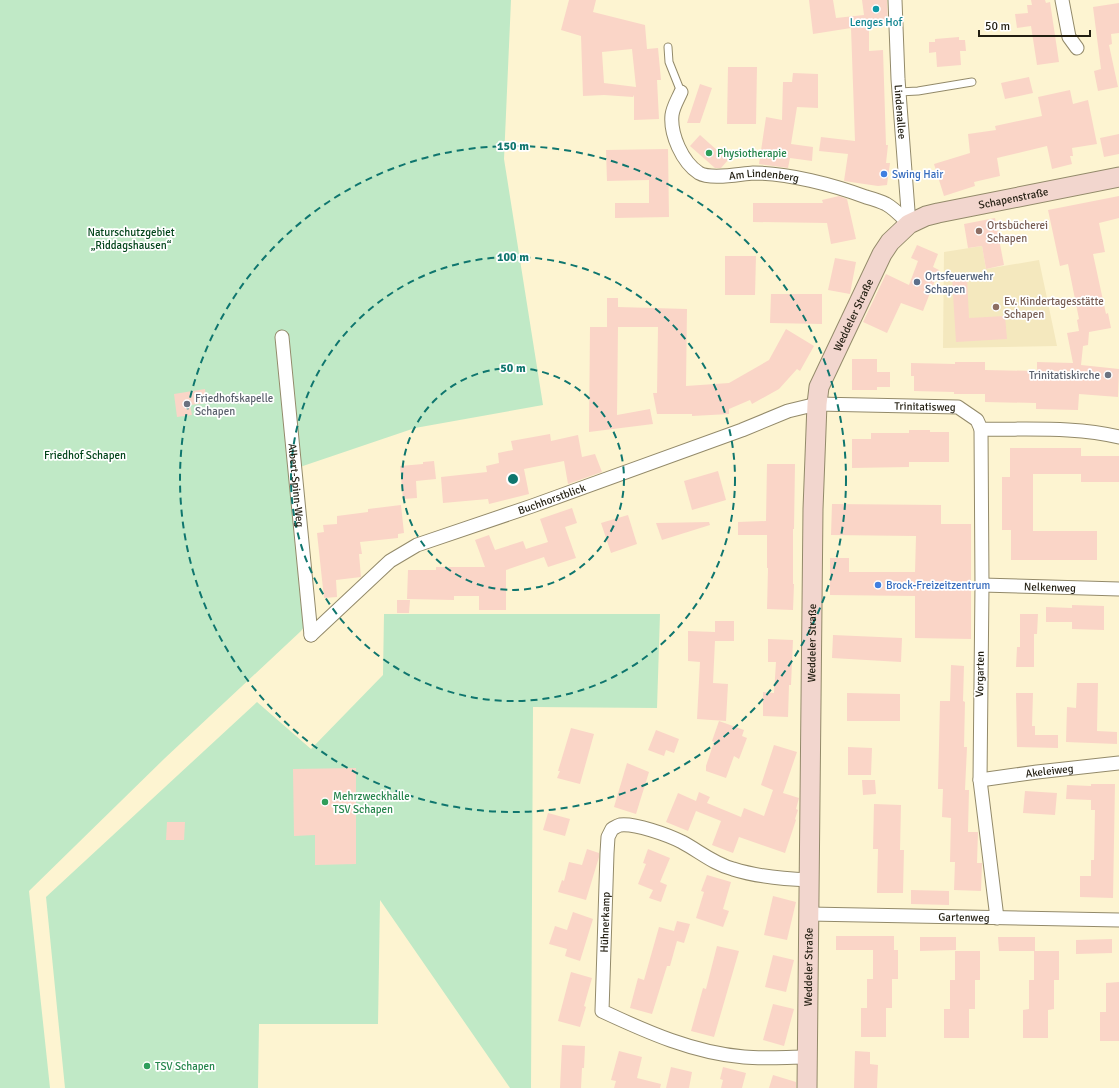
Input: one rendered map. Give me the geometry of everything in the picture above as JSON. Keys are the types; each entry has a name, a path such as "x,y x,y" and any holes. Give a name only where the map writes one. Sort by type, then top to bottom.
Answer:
{"street":[{"name":"Lindenallee","path":"895,0 899,92 909,224"},
{"path":"1062,0 1069,37 1076,48"},
{"name":"Am Lindenberg","path":"681,92 672,114 677,145 691,167 700,174 715,176 754,173 793,178 820,184 851,192 886,204 909,224"},
{"name":"Schapenstraße","path":"909,224 926,216 938,213 1119,177"},
{"name":"Weddeler Straße","path":"807,1088 812,514 819,387 882,254 899,232 909,224"},
{"name":"Albert-Spinn-Weg","path":"282,337 310,635"},
{"name":"Trinitatisweg","path":"817,404 958,407 977,420 981,429"},
{"name":"Buchhorstblick","path":"310,635 390,561 417,545 532,506 742,430 788,411 817,404"},
{"path":"981,429 1071,430 1119,437"},
{"name":"Vorgarten","path":"981,429 982,585 980,780 997,918"},
{"name":"Nelkenweg","path":"982,585 1119,589"},
{"name":"Akeleiweg","path":"980,780 1119,763"},
{"name":"Hühnerkamp","path":"808,1056 777,1058 744,1057 708,1051 650,1033 602,1011 607,853 608,837 612,829 619,825 630,826 665,835 682,842 713,861 733,869 766,876 809,880"},
{"name":"Gartenweg","path":"809,914 1119,920"}],"lane":[{"path":"668,47 669,62 681,92"},
{"path":"899,92 918,91 972,82"}],"shaded area":[{"name":"Ev. Kindertagesstätte Schapen","path":"982,246 986,269 1039,260 1057,346 943,348 944,252"}],"green space":[{"path":"0,0 511,0 504,159 543,405 415,428 300,467 314,613 301,631 165,758 29,891 50,1088 0,1088"},
{"path":"384,614 660,614 657,708 533,707 531,1088 510,1088 380,900 378,1024 259,1024 258,1088 65,1088 46,897 257,702 311,749 383,675"}],"building":[{"path":"569,0 596,0 593,12 645,25 647,49 658,48 661,80 657,80 659,119 634,120 634,95 633,97 604,95 583,96 581,36 561,30","holes":["632,49 636,87 604,83 602,52"]},
{"path":"809,0 833,0 836,18 864,15 862,0 887,0 888,23 869,26 869,51 883,50 886,145 888,145 886,163 890,163 887,185 878,186 844,181 848,154 819,151 821,137 855,141 851,28 813,34"},
{"path":"1031,0 1045,0 1046,3 1050,2 1059,62 1037,65 1031,26 1017,28 1015,14 1028,13 1027,5 1032,5"},
{"path":"1119,3 1119,33 1111,34 1112,44 1109,45 1118,87 1098,91 1094,71 1101,69 1093,7"},
{"path":"959,37 959,40 965,40 966,51 960,51 961,65 937,67 936,52 929,53 929,42 935,42 935,39"},
{"path":"728,67 757,67 756,124 727,124"},
{"path":"793,73 818,74 818,108 797,107 791,144 813,147 812,161 790,158 788,168 759,164 766,117 782,120 783,82 792,82"},
{"path":"1029,77 1033,93 1005,99 1001,83"},
{"path":"700,84 712,88 700,123 687,123"},
{"path":"1070,90 1073,104 1088,100 1097,144 1072,148 1073,156 1070,156 1072,164 1052,169 1047,146 997,158 1000,176 974,182 975,186 944,196 934,164 970,153 968,134 996,130 995,126 1042,116 1038,97"},
{"path":"1119,134 1119,154 1104,157 1100,138"},
{"name":"Physiotherapie","path":"700,135 728,160 721,168 715,168 690,146"},
{"path":"668,149 669,217 615,218 615,203 649,203 649,180 607,181 606,150"},
{"path":"839,196 847,199 856,239 831,244 827,223 753,222 753,203 823,203 822,200"},
{"path":"1119,196 1119,218 1099,223 1105,252 1093,254 1106,314 1108,313 1111,328 1089,332 1088,345 1083,346 1081,365 1119,369 1118,397 1079,394 1078,410 1036,409 1036,403 985,402 985,394 954,394 954,392 914,391 914,376 911,376 911,363 955,364 955,362 985,362 985,370 1037,371 1037,362 1073,363 1067,333 1079,331 1077,320 1079,319 1068,264 1060,266 1048,210"},
{"path":"995,218 1004,265 986,269 982,246 968,248 964,224"},
{"path":"917,245 938,254 933,267 939,270 923,311 901,303 887,333 863,322 886,274 909,285 918,261 911,258"},
{"path":"725,256 756,256 755,295 725,295"},
{"path":"835,258 856,262 850,294 828,290"},
{"path":"967,277 969,318 1005,316 1007,339 956,342 952,278"},
{"path":"771,294 822,294 822,324 770,323"},
{"path":"607,298 618,298 618,307 687,309 686,386 729,383 769,360 786,329 814,346 800,371 797,369 779,389 752,404 750,400 729,409 729,414 692,416 692,414 657,414 653,393 657,393 658,327 618,327 617,415 650,409 653,424 589,432 590,327 607,327"},
{"path":"852,359 877,359 877,372 890,372 890,387 877,387 877,390 852,390"},
{"name":"Friedhofskapelle Schapen","path":"205,389 207,403 190,405 192,415 177,417 174,394"},
{"path":"909,430 949,432 949,462 909,462 909,467 852,468 852,439 871,439 871,433 909,433"},
{"path":"550,434 551,441 578,435 582,457 595,454 602,472 568,484 564,461 524,469 529,494 489,504 488,499 443,503 441,477 487,472 486,466 499,463 498,453 513,450 511,441"},
{"path":"1010,448 1081,448 1081,456 1119,456 1119,482 1081,482 1081,474 1033,474 1033,531 1097,531 1097,560 1011,560 1011,530 1002,530 1002,477 1010,477"},
{"path":"434,461 436,479 416,481 417,498 403,499 400,466 423,464 423,462"},
{"path":"767,464 795,464 793,610 767,609 767,535 738,535 738,522 766,521"},
{"path":"718,471 726,500 692,510 684,481"},
{"path":"832,504 941,505 941,524 971,524 971,639 915,638 915,596 830,595 830,558 849,558 849,572 915,572 916,536 831,535"},
{"path":"401,505 404,533 398,534 398,538 360,542 362,554 359,554 361,577 336,580 337,597 324,598 317,533 324,532 323,525 337,524 337,516 368,512 368,509"},
{"path":"572,508 577,523 565,527 576,558 548,567 544,557 506,570 506,610 479,610 479,596 454,596 454,600 407,599 408,570 436,570 436,567 485,567 475,540 489,535 495,550 523,541 526,549 548,542 540,519"},
{"path":"628,515 637,544 611,553 601,523"},
{"path":"709,522 710,525 662,540 656,523"},
{"path":"397,600 410,600 409,613 397,613"},
{"path":"1072,605 1104,606 1104,630 1072,629 1072,622 1046,622 1046,607 1072,608"},
{"path":"1020,614 1038,614 1037,634 1034,634 1034,667 1016,667 1017,647 1020,647"},
{"path":"715,621 734,621 734,641 715,641 713,683 728,684 726,721 697,719 700,662 688,661 688,631 715,632"},
{"path":"833,635 902,638 901,662 832,658"},
{"path":"768,639 793,640 788,717 763,716 763,692 774,693 776,662 768,662"},
{"path":"951,665 964,666 964,747 967,747 965,790 969,790 968,832 978,832 977,863 982,863 981,891 954,890 955,862 950,862 951,818 942,817 943,789 938,789 940,701 950,701"},
{"path":"1077,683 1098,683 1097,731 1117,732 1117,744 1066,742 1067,707 1076,708"},
{"path":"847,693 900,694 900,721 847,721"},
{"path":"1016,693 1033,693 1032,726 1035,726 1035,735 1058,735 1058,748 1017,747"},
{"path":"719,721 744,730 742,736 747,738 739,759 734,756 726,778 706,771 706,766 714,742 712,741"},
{"path":"571,728 594,734 580,784 557,778"},
{"path":"656,730 679,739 674,753 666,750 664,756 648,750"},
{"path":"774,745 797,752 783,793 799,798 796,809 798,810 796,820 785,853 739,837 733,853 712,845 721,821 696,811 688,831 666,822 678,793 696,801 699,792 710,797 707,803 741,817 744,808 764,816 773,790 761,785"},
{"path":"848,747 872,748 871,775 848,775"},
{"path":"627,763 649,772 636,814 614,807"},
{"name":"Mehrzweckhalle TSV Schapen","path":"356,768 356,864 315,865 315,835 294,836 293,769"},
{"path":"862,780 875,780 876,794 863,795"},
{"path":"1091,784 1115,784 1113,898 1080,897 1080,876 1091,876 1091,860 1094,860 1095,810 1091,810 1091,800 1066,799 1067,785 1091,786"},
{"path":"1025,791 1057,793 1055,815 1023,813"},
{"path":"874,804 901,805 900,850 904,850 903,893 877,893 878,849 873,849"},
{"path":"548,813 570,819 565,836 543,830"},
{"path":"167,822 185,822 184,840 166,840"},
{"path":"587,849 599,853 599,857 586,900 558,892 562,880 564,881 569,862 582,865"},
{"path":"648,849 670,858 660,882 667,885 661,902 649,898 653,890 638,884 646,864 643,863"},
{"path":"707,875 731,882 723,909 729,911 723,927 696,918 704,892 701,891"},
{"path":"911,890 949,891 949,905 911,904"},
{"path":"773,896 796,902 787,940 764,935"},
{"path":"573,912 593,919 580,961 565,956 567,949 549,944 555,926 567,930"},
{"path":"677,921 690,924 684,943 677,941 670,966 667,966 652,1014 630,1008 638,978 644,980 659,927 674,931"},
{"path":"836,936 894,936 894,950 898,950 898,979 892,979 892,1008 886,1008 886,1037 861,1037 861,1008 867,1008 867,979 873,979 873,950 836,950"},
{"path":"920,937 956,937 956,950 920,951"},
{"path":"998,937 1035,937 1035,951 1059,951 1059,980 1054,980 1054,1009 1048,1010 1048,1038 1023,1038 1023,1010 1029,1009 1029,980 1034,980 1034,951 999,951"},
{"path":"1112,939 1112,953 1076,954 1076,940"},
{"path":"717,946 739,951 714,1037 691,1031 703,988 706,989"},
{"path":"955,951 980,951 980,980 975,980 975,1009 969,1009 969,1038 944,1038 944,1009 950,1009 950,980 955,980"},
{"path":"773,955 794,960 786,992 765,987"},
{"path":"571,972 592,978 580,1027 558,1021"},
{"path":"1119,982 1119,1041 1100,1041 1100,1012 1106,1012 1106,983"},
{"path":"773,1004 794,1009 784,1046 763,1040"},
{"path":"562,1045 585,1046 581,1088 560,1088"},
{"path":"619,1051 642,1057 637,1078 661,1084 660,1088 614,1088 616,1081 611,1080"},
{"path":"855,1051 870,1052 870,1064 878,1065 877,1088 854,1088"},
{"path":"671,1067 692,1072 689,1088 666,1088"},
{"path":"723,1067 746,1073 742,1088 721,1088 723,1080 720,1079"},
{"path":"773,1075 796,1082 796,1088 769,1088"}],"place":[{"name":"Lenges Hof","path":"876,9"},
{"name":"Physiotherapie","path":"709,153"},
{"name":"Swing Hair","path":"884,174"},
{"name":"Ortsbücherei Schapen","path":"979,231"},
{"name":"Ortsfeuerwehr Schapen","path":"917,282"},
{"name":"Ev. Kindertagesstätte Schapen","path":"996,307"},
{"name":"Trinitatiskirche","path":"1108,375"},
{"name":"Friedhofskapelle Schapen","path":"187,404"},
{"name":"Brock-Freizeitzentrum","path":"878,585"},
{"name":"Mehrzweckhalle TSV Schapen","path":"325,802"},
{"name":"TSV Schapen","path":"147,1066"}],"park label":[{"name":"Naturschutzgebiet „Riddagshausen“","path":"131,238"},
{"name":"Friedhof Schapen","path":"85,455"}]}
